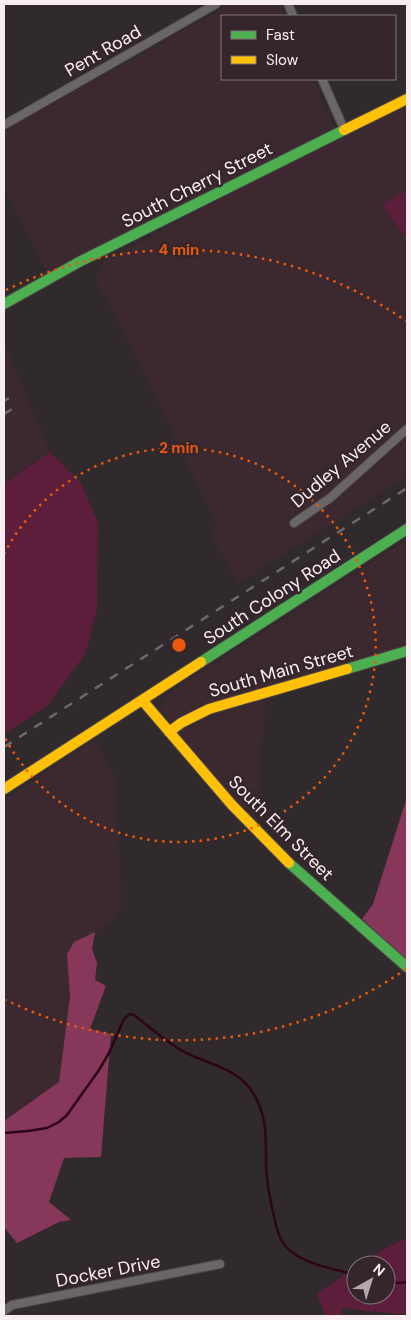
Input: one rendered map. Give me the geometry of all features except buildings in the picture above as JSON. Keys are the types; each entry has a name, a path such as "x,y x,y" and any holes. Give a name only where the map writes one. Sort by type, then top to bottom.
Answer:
{"main road":[{"name":"South Cherry Street","path":"4,304 74,264 407,99"},
{"name":"South Colony Road","path":"4,789 407,529"},
{"name":"South Main Street","path":"169,732 181,723 209,708 407,651"},
{"name":"South Elm Street","path":"142,700 263,838 321,892 407,967"}],"street":[{"name":"Pent Road","path":"4,125 216,4"},
{"path":"322,80 344,129"},
{"name":"Dudley Avenue","path":"294,523 330,498 407,429"},
{"name":"Docker Drive","path":"4,1311 12,1305 220,1264"}],"shaded area":[{"path":"231,4 280,4 285,15 221,15 221,80 313,80 335,129 47,273 4,188 4,131"},
{"path":"407,106 407,190 382,205 407,239 407,476 238,584 213,540 215,520 95,279 104,261 254,181"},
{"path":"407,190 407,239 382,205"},
{"path":"4,341 50,452 4,484"},
{"path":"50,452 80,481 98,523 97,610 85,654 46,707 4,734 4,484"},
{"path":"407,540 407,648 267,688 257,806 252,817 182,742 160,706 169,693"},
{"path":"94,739 114,775 122,906 109,925 74,942 67,954 70,997 59,1083 4,1121 4,800"},
{"path":"407,797 407,960 362,919 373,904"},
{"path":"95,932 92,949 97,963 95,980 106,986 90,1029 111,1034 101,1157 64,1158 49,1202 71,1220 59,1222 17,1243 4,1227 4,1121 59,1082 70,997 67,954 74,942"},
{"path":"407,1238 407,1315 341,1308 343,1316 326,1316 317,1294 346,1274 346,1305 396,1305 396,1255 375,1255"}],"waterway":[{"path":"4,1133 47,1128 59,1122 67,1115 99,1070 124,1019 130,1014 134,1015 179,1049 223,1068 240,1078 247,1085 258,1101 263,1118 266,1136 268,1186 278,1233 282,1241 288,1249 305,1260 346,1272"},
{"path":"396,1283 407,1282"}],"railway":[{"path":"4,401 9,398"},
{"path":"4,414 14,408"},
{"path":"4,747 407,488"}],"traffic: fast":[{"path":"4,304 79,262 344,130"},
{"path":"201,662 407,529"},
{"path":"347,669 407,651"},
{"path":"289,863 407,967"}],"traffic: slow":[{"path":"344,130 407,99"},
{"path":"4,789 201,662"},
{"path":"169,732 181,723 209,709 347,669"},
{"path":"142,700 232,805 289,863"}]}
